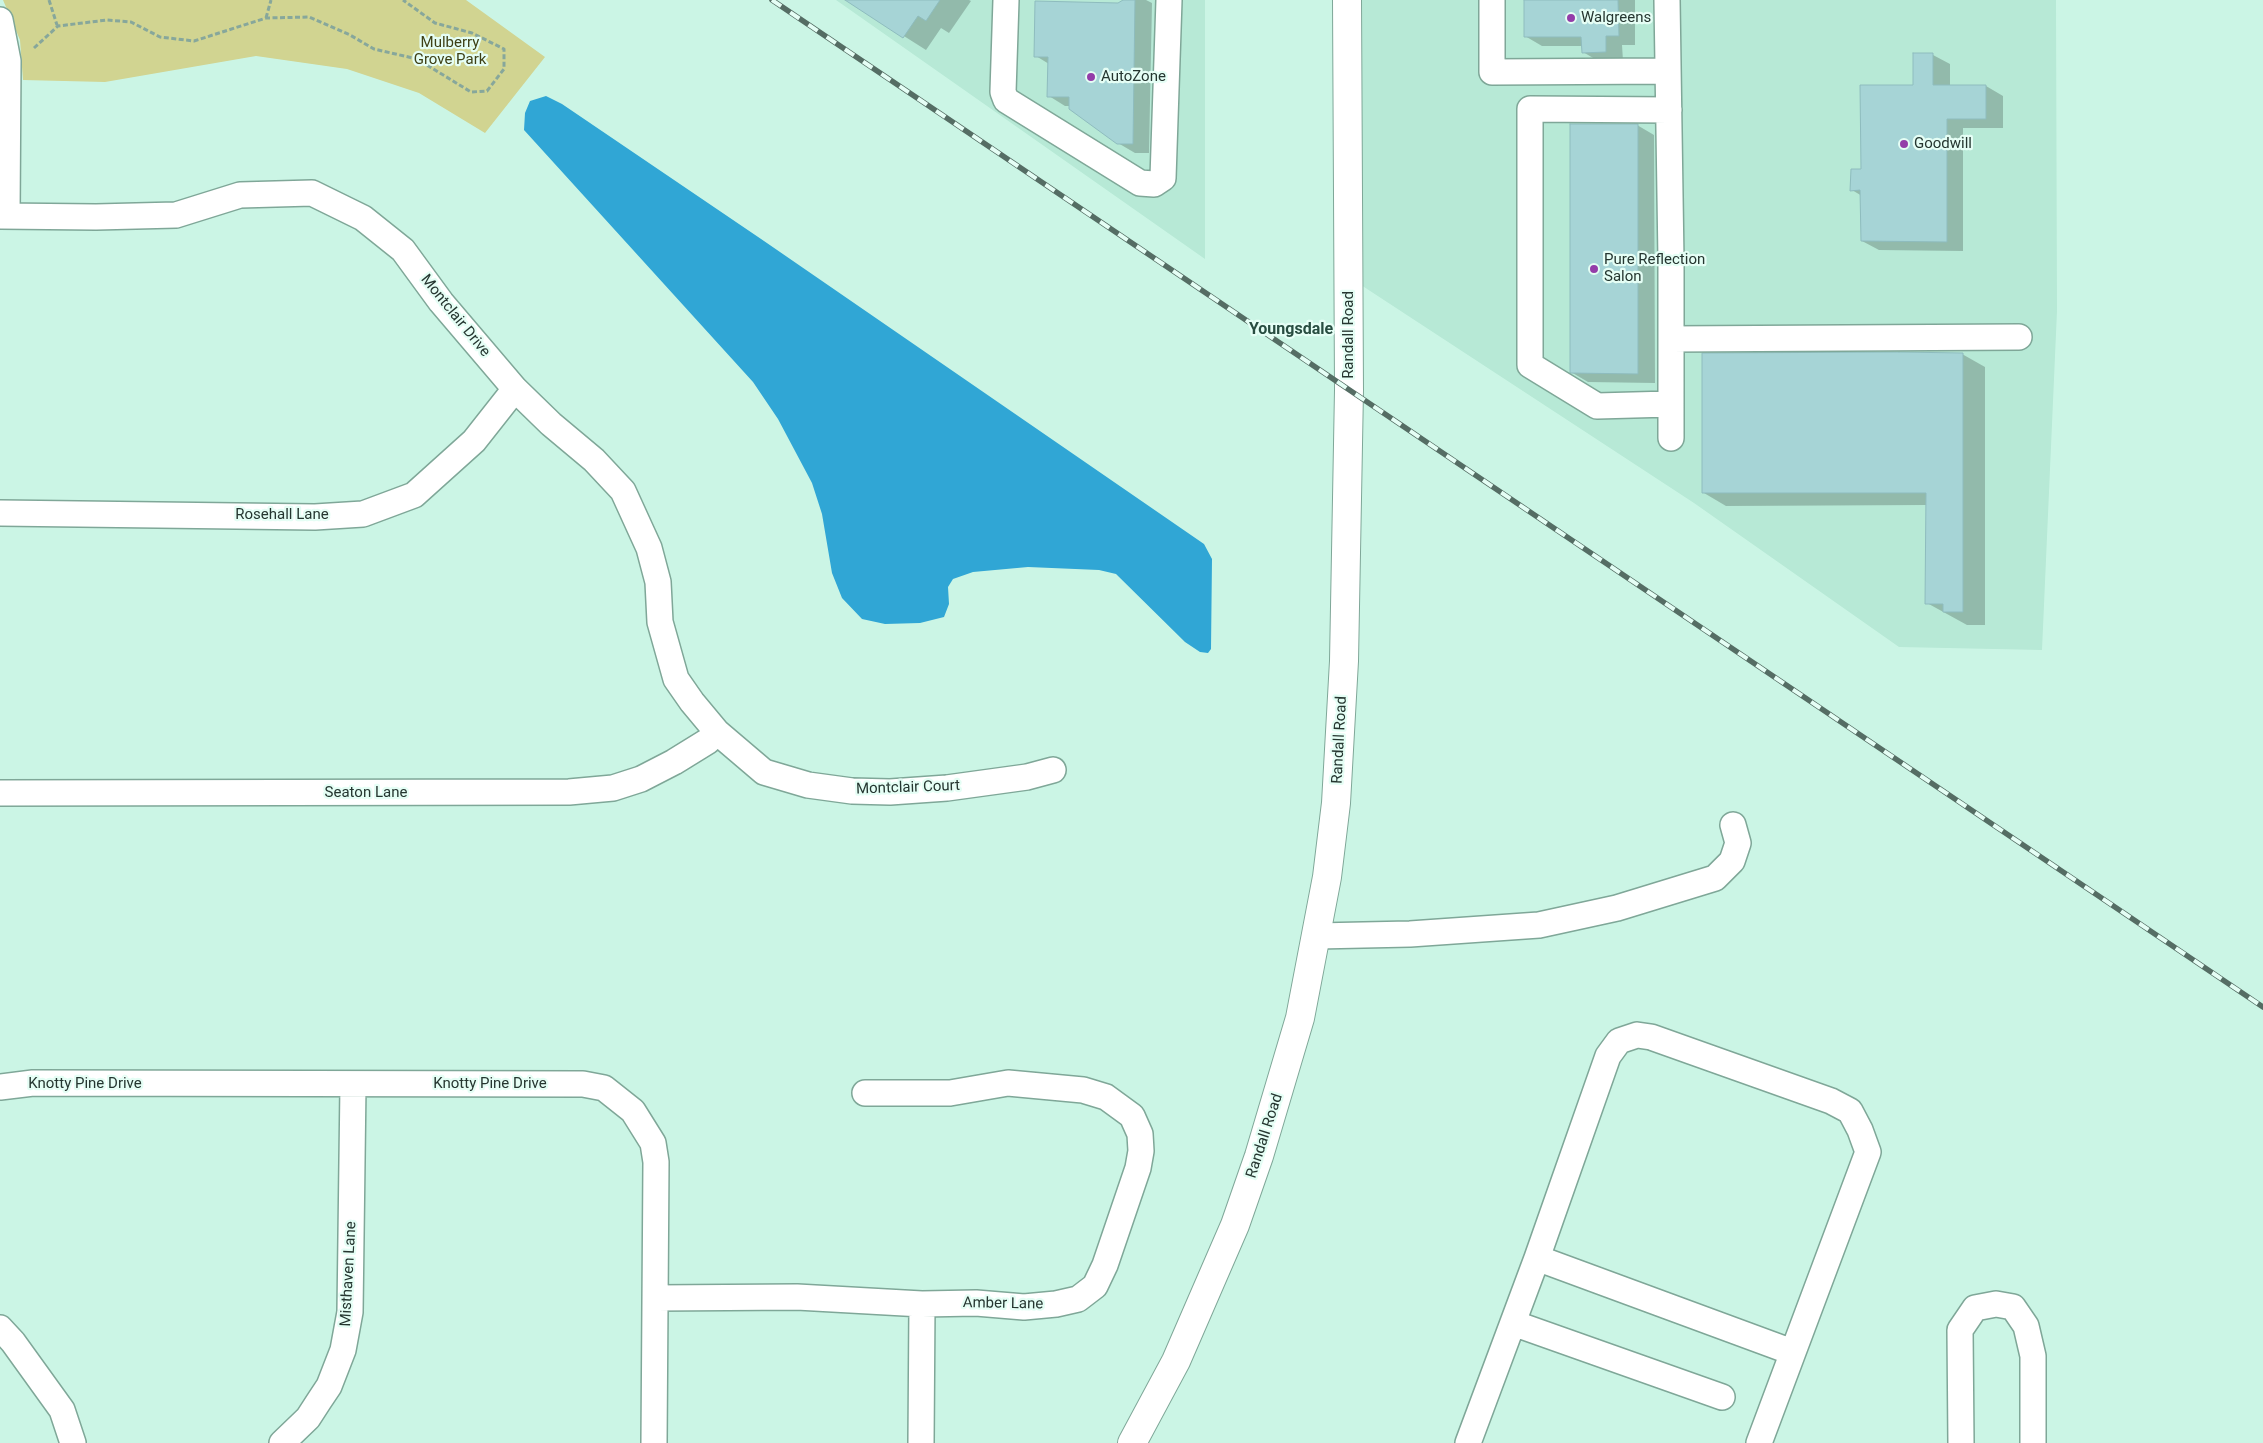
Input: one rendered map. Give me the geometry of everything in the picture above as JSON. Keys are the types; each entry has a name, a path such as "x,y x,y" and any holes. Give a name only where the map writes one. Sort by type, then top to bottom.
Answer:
{"main road":[{"name":"Randall Road","path":"1132,1443 1176,1361 1238,1217 1280,1090 1300,1018 1317,936 1336,803 1344,661 1349,390 1347,0"}],"street":[{"path":"1006,0 1003,92 1006,100 1140,184 1154,184 1163,178 1169,0"},
{"path":"1492,0 1492,72 1668,71"},
{"path":"1667,0 1671,438"},
{"path":"0,20 8,61 4,216"},
{"path":"1669,110 1530,109 1530,365 1597,406 1670,404"},
{"name":"Montclair Drive","path":"4,216 96,217 176,215 240,195 312,193 363,218 403,250 441,302 515,389 550,424 594,460 623,491 649,548 658,582 660,622 676,679 717,732"},
{"path":"1670,339 2019,337"},
{"name":"Rosehall Lane","path":"0,513 315,517 363,514 414,495 474,441 515,389"},
{"name":"Montclair Court","path":"717,732 764,772 808,785 852,791 890,792 947,788 1027,777 1053,770"},
{"name":"Seaton Lane","path":"0,793 578,791 613,788 641,779 708,741 717,732"},
{"path":"1317,936 1410,934 1539,924 1617,908 1715,878 1732,861 1738,843 1733,825"},
{"path":"1468,1443 1538,1258 1608,1056 1619,1041 1637,1034 1651,1037 1831,1101 1850,1111 1860,1130 1868,1152 1759,1443"},
{"name":"Knotty Pine Drive","path":"0,1088 34,1083 583,1084 604,1088 634,1111 653,1143 656,1162 654,1443"},
{"name":"Amber Lane","path":"656,1298 797,1297 922,1304 976,1303 1024,1307 1056,1304 1078,1299 1095,1286 1106,1265 1138,1168 1141,1151 1140,1134 1132,1116 1106,1097 1083,1090 1008,1083 950,1093 865,1093"},
{"name":"Misthaven Lane","path":"282,1443 308,1418 329,1386 343,1350 350,1312 353,1085"},
{"path":"1538,1258 1792,1352"},
{"path":"921,1443 922,1304"},
{"path":"1961,1443 1960,1330 1974,1308 1996,1304 2013,1307 2026,1326 2033,1356 2032,1443"},
{"path":"1513,1323 1722,1397"},
{"path":"0,1328 13,1342 62,1410 73,1443"}],"path":[{"path":"49,0 58,26"},
{"path":"266,18 271,0"},
{"path":"34,48 58,26 107,20 131,22 160,36 194,41 266,18 310,17 350,35 374,49 417,59 472,92 487,90 504,69 504,49 472,33 435,23 403,0"}],"shaded area":[{"path":"836,0 1205,0 1205,259"},
{"path":"1362,0 2056,0 2057,311 2042,650 1899,647 1694,503 1361,285"}],"green space":[{"name":"Mulberry Grove Park","path":"3,0 466,0 545,57 485,133 419,93 347,69 256,56 105,82 23,80 20,40"}],"water":[{"path":"546,96 562,104 764,241 1204,544 1212,559 1211,649 1208,653 1200,652 1185,642 1116,574 1099,570 1028,567 973,572 953,579 948,587 949,604 944,617 920,623 885,624 862,619 842,598 832,573 822,514 812,483 778,419 753,382 524,130 525,113 530,101"}],"building":[{"path":"845,0 940,0 926,21 918,16 903,38"},
{"name":"AutoZone","path":"1123,0 1135,0 1133,144 1117,144 1069,109 1069,97 1047,97 1048,57 1034,57 1035,1 1118,3"},
{"name":"Walgreens","path":"1524,0 1618,0 1619,36 1606,36 1606,52 1582,53 1581,37 1524,37"},
{"name":"Goodwill","path":"1913,53 1933,53 1933,85 1986,85 1986,119 1947,119 1947,242 1861,241 1860,190 1850,191 1851,169 1861,169 1860,85 1913,85"},
{"path":"1570,124 1638,124 1638,374 1570,373"},
{"path":"1702,353 1963,353 1963,612 1943,612 1943,604 1925,604 1926,493 1702,493"}],"railway":[{"path":"772,0 2263,1007"}],"place":[{"name":"Walgreens","path":"1571,18"},
{"name":"AutoZone","path":"1091,77"},
{"name":"Goodwill","path":"1904,144"},
{"name":"Pure Reflection Salon","path":"1594,269"}],"district":[{"name":"Youngsdale","path":"1291,330"}]}
